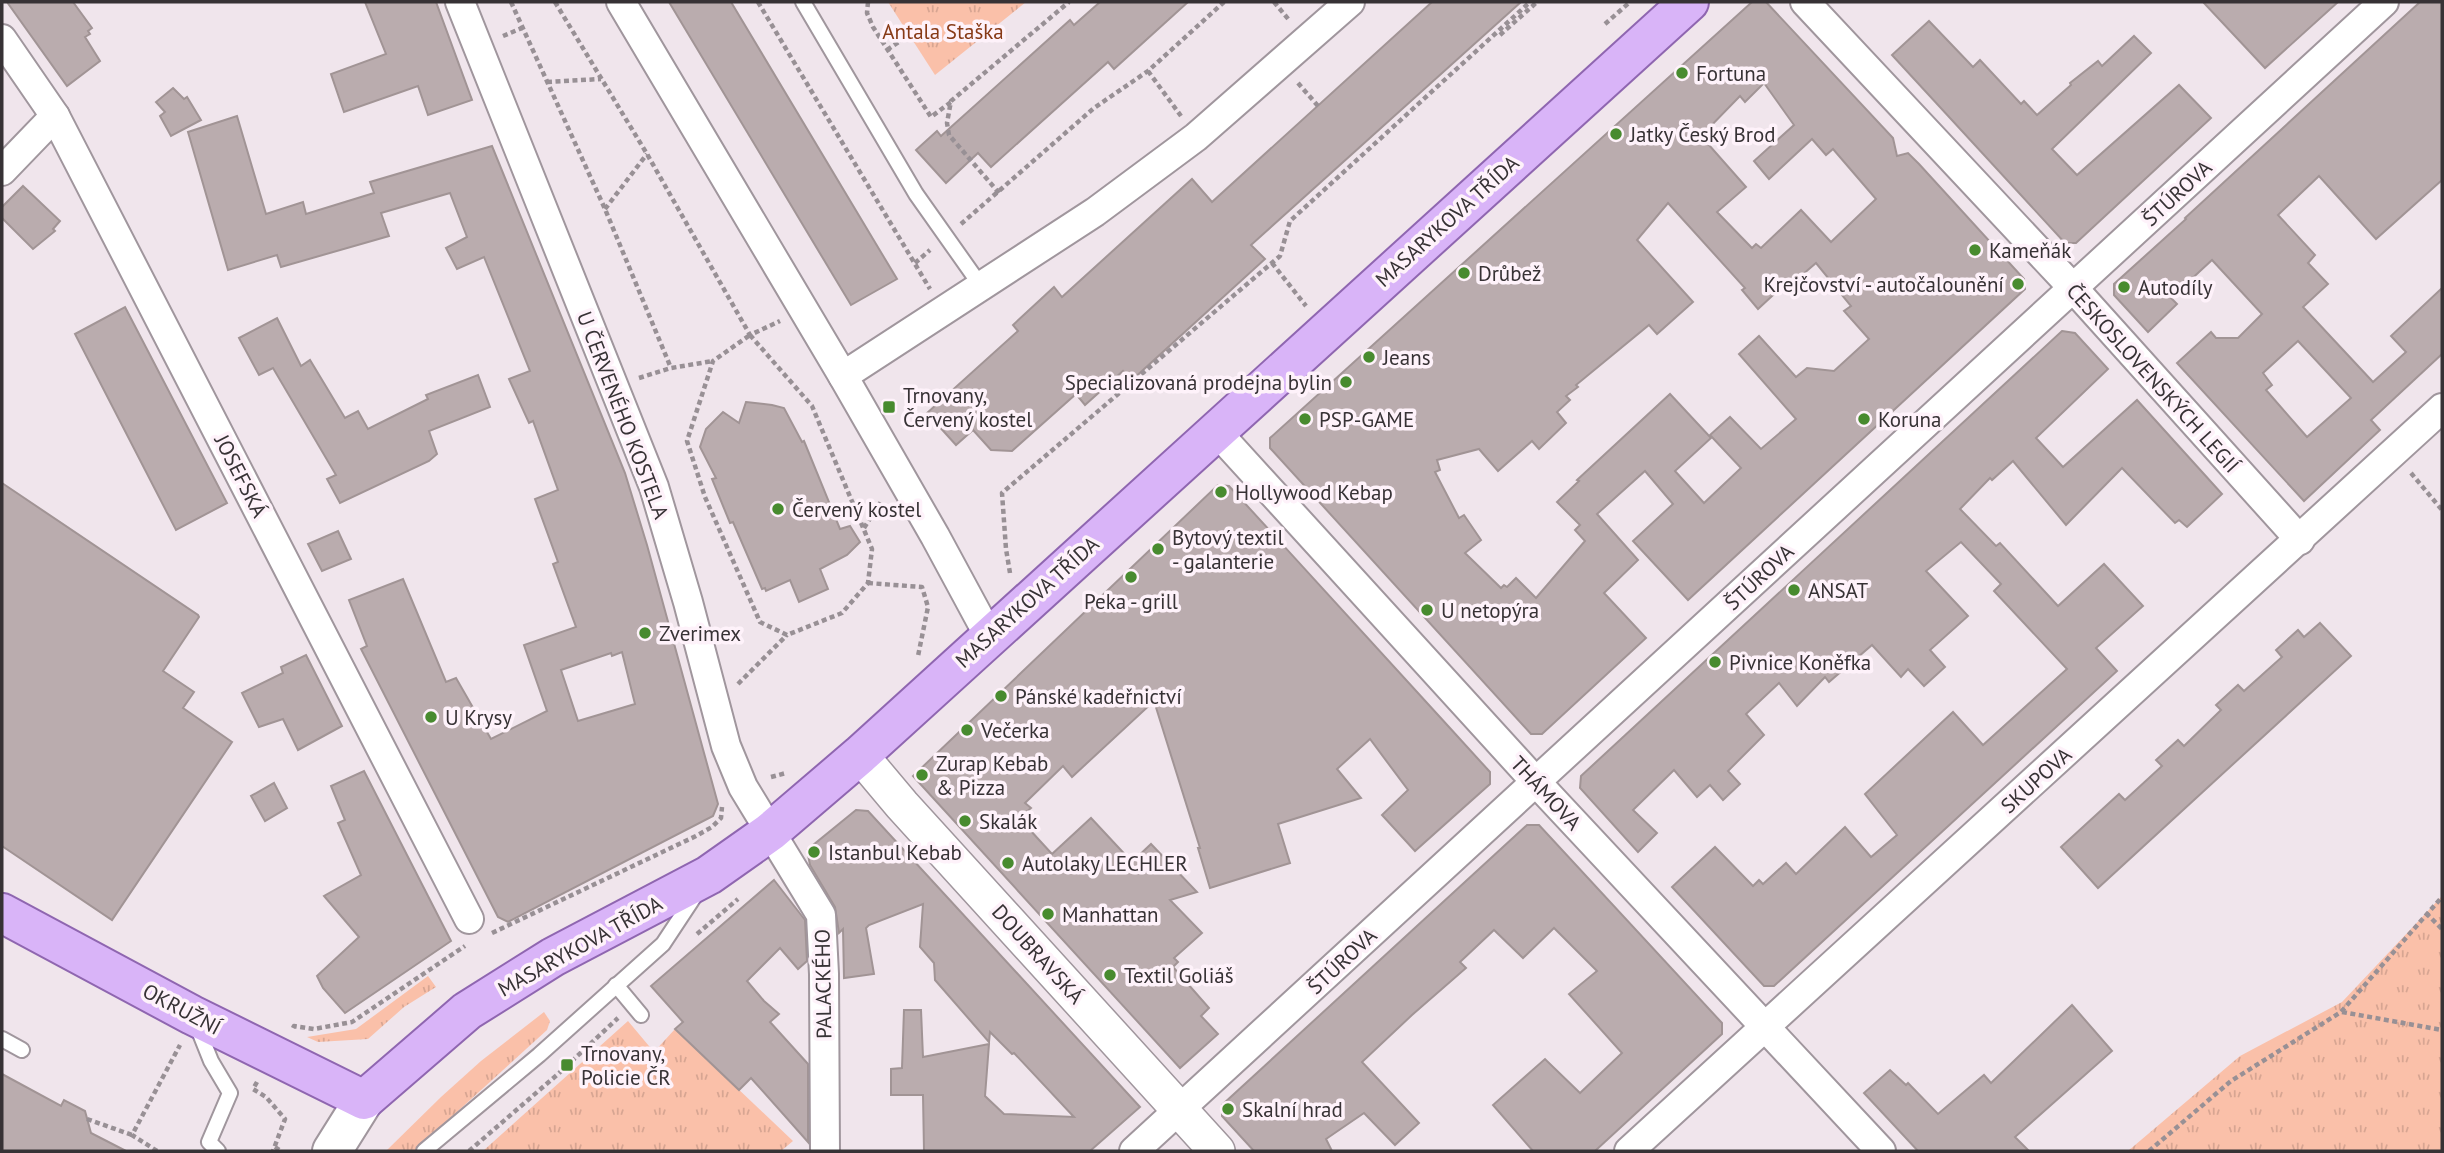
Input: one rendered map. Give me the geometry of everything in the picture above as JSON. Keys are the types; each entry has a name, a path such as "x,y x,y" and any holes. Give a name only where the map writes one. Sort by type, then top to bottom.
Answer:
{"main road":[{"name":"MASARYKOVA TŘÍDA","path":"332,1151 364,1100 467,1012 553,957 709,875 770,832 860,755 1689,2"},
{"name":"OKRUŽNÍ","path":"2,913 186,1029 273,1056 364,1100"}],"street":[{"name":"U ČERVENÉHO KOSTELA","path":"460,2 653,487 688,602 726,746 743,787 770,832"},
{"path":"621,2 843,376 989,636"},
{"path":"843,376 1095,212 1196,137 1350,2"},
{"name":"ČESKOSLOVENSKÝCH LEGIÍ","path":"1805,2 2074,289 2300,540"},
{"name":"ŠTÚROVA","path":"1134,1151 2384,2"},
{"name":"JOSEFSKÁ","path":"2,39 55,116 477,932"},
{"path":"2,172 55,116"},
{"name":"SKUPOVA","path":"1629,1151 2442,408"},
{"name":"THÁMOVA","path":"1216,431 1536,782 1881,1151"},
{"name":"DOUBRAVSKÁ","path":"860,755 902,805 1217,1151"},
{"name":"PALACKÉHO","path":"770,832 821,915 825,1151"}],"lane":[{"path":"803,2 916,194 981,286"},
{"path":"424,1151 539,1055 663,944 709,875"},
{"path":"616,985 637,1010"},
{"path":"186,1029 211,1061 229,1093 209,1142 218,1151"},
{"path":"2,1039 22,1050"}],"path":[{"path":"511,2 605,209 671,368"},
{"path":"555,2 647,154 750,335 812,406 872,549 868,583 842,613 787,635 760,622 705,497 687,441 713,361"},
{"path":"758,2 943,312"},
{"path":"868,2 867,13 873,27 931,117 1069,2"},
{"path":"915,263 1094,108 1148,71 1224,2"},
{"path":"1031,599 1010,573 1002,493 1280,256 1290,221 1530,2"},
{"path":"1500,35 1537,2"},
{"path":"1605,24 1630,2"},
{"path":"887,50 909,35"},
{"path":"1148,71 1196,137"},
{"path":"547,82 601,79"},
{"path":"951,101 947,123 949,135 999,193"},
{"path":"1357,150 1361,155"},
{"path":"605,209 647,154"},
{"path":"1272,262 1326,331"},
{"path":"615,387 671,368 713,361 750,335 803,311"},
{"path":"2394,453 2442,510"},
{"path":"868,583 922,587 928,607 917,660"},
{"path":"771,777 792,772"},
{"path":"281,1151 274,1149 285,1119 267,1097 253,1089 294,1026 314,1029 352,1022 477,932 696,836"},
{"path":"695,935 746,892"},
{"path":"2149,1151 2231,1081 2341,1012 2442,897"},
{"path":"2426,914 2442,929"},
{"path":"469,1151 637,1010"},
{"path":"2341,1012 2442,1031"},
{"path":"132,1135 186,1029"},
{"path":"88,1119 132,1135 157,1151"}],"green space":[{"name":"Antala Staška","path":"888,2 1026,2 935,75"},
{"path":"2442,896 2442,1151 2128,1151 2240,1056 2342,1002"},
{"path":"428,976 436,987 404,1007 368,1039 318,1042 307,1037 356,1029"},
{"path":"544,1012 550,1021 547,1030 414,1151 386,1151 481,1061"},
{"path":"628,1021 654,1052 675,1029 793,1141 781,1151 483,1151"}],"building":[{"path":"7,2 73,2 92,28 88,31 90,34 85,37 100,61 67,86"},
{"path":"365,2 436,2 472,100 428,115 418,86 344,112 331,74 386,54"},
{"path":"669,2 731,2 897,279 851,305"},
{"path":"1100,2 1188,2 1114,69 1108,62 991,167 978,153 946,183 916,150 937,131 941,136 1070,20 1074,25"},
{"path":"1432,2 1521,2 1251,245 1265,259 1132,380 1123,371 1085,405 1076,394 1012,451 991,450 973,430 956,445 927,413 1018,331 1013,325 1054,287 1062,297 1192,179 1212,202"},
{"path":"1752,2 1766,2 1893,138 1897,156 1908,153 2024,279 2025,289 1688,600 1633,541 1673,504 1645,471 1597,514 1638,560 1604,593 1646,638 1542,734 1531,734 1270,448 1270,438","holes":["1764,83 1794,125 1754,161 1769,179 1812,139 1826,155 1833,149 1876,199 1831,242 1801,210 1761,248 1756,244 1752,248 1717,212 1746,187 1701,136 1740,96 1745,102","1668,203 1745,288 1742,290 1758,309 1784,285 1787,288 1816,263 1851,306 1844,311 1869,339 1834,371 1807,368 1796,377 1759,336 1739,354 1796,419 1761,449 1730,417 1710,435 1741,468 1704,503 1675,471 1711,438 1670,394 1557,502 1580,525 1575,530 1585,541 1536,598 1516,578 1507,587 1504,585 1501,588 1465,553 1481,540 1464,515 1459,518 1435,472 1440,470 1437,460 1479,449 1498,471 1532,441 1539,449 1566,423 1557,412 1570,400 1566,396 1578,387 1576,385 1649,325 1657,334 1693,302 1637,240"]},
{"path":"2203,2 2338,2 2265,68"},
{"path":"2420,2 2442,2 2442,180 2376,239 2319,176 2278,215 2315,255 2308,263 2328,284 2303,307 2373,382 2406,352 2391,336 2442,288 2442,354 2371,420 2380,430 2304,501 2177,363 2211,332 2216,338 2238,338 2262,314 2212,260 2171,298 2177,304 2148,332 2114,295 2114,284","holes":["2298,341 2351,398 2307,437 2266,390 2272,385 2263,373"]},
{"path":"1929,21 1973,67 1980,60 2021,104 2024,101 2037,115 2071,85 2070,83 2098,61 2102,66 2134,36 2151,53 2052,149 2077,175 2179,85 2211,118 2076,243 2065,243 1892,55"},
{"path":"173,88 184,99 187,97 201,120 171,136 160,116 165,112 156,102"},
{"path":"237,116 266,214 303,202 306,214 374,193 370,182 492,146 625,473 718,804 713,816 508,922 498,917 361,649 367,646 349,600 403,579 446,682 456,678 491,739 547,711 524,645 576,627 553,564 558,562 535,499 558,490 533,421 529,423 509,379 530,371 484,257 457,269 446,248 467,237 450,193 381,213 389,236 281,267 277,255 228,270 188,132","holes":["622,652 635,704 578,721 561,670 611,653 612,656"]},
{"path":"23,186 60,221 53,229 55,231 33,249 2,218 2,207"},
{"path":"125,307 227,503 176,530 75,334"},
{"path":"277,318 301,366 310,360 345,418 358,411 368,429 428,399 426,395 478,375 490,407 429,431 437,454 429,461 340,503 327,479 336,475 273,368 259,375 239,338"},
{"path":"2062,331 2075,333 2108,369 2036,438 2063,467 2137,400 2222,494 2187,527 2179,520 2175,523 2122,468 2066,525 2013,461 1992,480 1990,478 1960,509 1996,546 2000,543 2058,606 2104,564 2143,606 2096,648 2117,671 1774,986 1764,986 1672,887 1715,847 1753,886 1759,880 1763,884 1786,863 1796,874 1845,827 1871,857 1897,835 1865,794 1953,712 1983,745 2067,669 1994,591 2001,584 1961,542 1926,571 1968,616 1930,650 1945,667 1924,686 1908,669 1901,677 1872,645 1829,682 1825,677 1797,706 1779,683 1746,714 1764,735 1728,771 1740,784 1723,800 1710,785 1697,797 1674,770 1633,810 1657,833 1638,852 1580,788 1581,776"},
{"name":"Červený kostel","path":"746,402 784,408 802,442 804,441 840,529 850,526 860,542 847,555 820,569 828,589 799,602 790,580 766,591 765,588 762,589 733,522 730,523 712,479 716,478 700,447 706,429 723,412 739,423"},
{"path":"2,483 198,615 163,671 194,692 183,708 232,742 112,920 2,846"},
{"path":"1218,485 1229,486 1490,772 1490,784 1415,851 1382,815 1408,790 1370,739 1337,769 1361,798 1278,824 1290,863 1210,888 1154,701 1072,777 1063,766 1025,803 1031,808 1019,818 1052,854 1091,818 1132,862 1151,844 1197,892 1170,900 1202,933 1174,958 1178,962 1173,967 1209,1008 1201,1016 1218,1034 1180,1068 913,776"},
{"path":"338,531 351,559 322,571 308,544"},
{"path":"2320,623 2351,656 2098,888 2061,847 2119,794 2125,800 2162,766 2156,760 2178,740 2184,746 2221,710 2216,705 2238,685 2244,691 2282,657 2276,650 2298,630 2304,637"},
{"path":"306,655 342,726 298,750 283,719 259,727 242,693 283,673 281,667"},
{"path":"364,771 451,941 345,1013 323,988 317,976 359,937 324,896 361,875 338,823 345,820 331,786"},
{"path":"274,783 287,808 265,821 251,796"},
{"path":"856,810 868,811 1140,1107 1090,1151 924,1151 923,1095 891,1095 891,1069 902,1068 904,1010 921,1010 923,1057 989,1044 985,1096 1004,1114 1074,1117 1014,1053 990,1032 989,1042 935,980 934,963 920,947 923,904 869,925 866,928 874,974 844,978 843,929 839,933 835,907 810,865 807,850"},
{"path":"1527,825 1539,825 1722,1023 1722,1034 1595,1151 1533,1151 1493,1105 1545,1059 1580,1093 1622,1053 1569,994 1597,971 1554,928 1523,958 1494,930 1460,962 1466,968 1362,1062 1419,1123 1395,1145 1364,1113 1326,1139 1332,1151 1254,1151 1222,1116 1222,1105"},
{"path":"774,880 805,920 807,961 798,969 780,948 747,981 779,1014 770,1022 808,1064 808,1142 751,1078 739,1090 675,1029 683,1022 651,986"},
{"path":"2072,1005 2112,1051 2015,1137 2029,1151 1918,1151 1864,1093 1890,1070 1906,1085 1908,1083 1938,1114 1984,1075 1991,1083"},
{"path":"2,1074 61,1106 64,1100 85,1111 91,1133 126,1151 2,1151"}],"place":[{"name":"Fortuna","path":"1682,73"},
{"name":"Jatky Český Brod","path":"1616,134"},
{"name":"Kameňák","path":"1975,250"},
{"name":"Drůbež","path":"1464,273"},
{"name":"Krejčovství - autočalounění","path":"2018,284"},
{"name":"Autodíly","path":"2124,287"},
{"name":"Jeans","path":"1369,357"},
{"name":"Specializovaná prodejna bylin","path":"1346,382"},
{"name":"Trnovany, Červený kostel","path":"889,407"},
{"name":"PSP-GAME","path":"1305,419"},
{"name":"Koruna","path":"1864,419"},
{"name":"Hollywood Kebap","path":"1221,492"},
{"name":"Červený kostel","path":"778,509"},
{"name":"Bytový textil - galanterie","path":"1158,549"},
{"name":"Peka - grill","path":"1131,577"},
{"name":"ANSAT","path":"1794,590"},
{"name":"U netopýra","path":"1427,610"},
{"name":"Zverimex","path":"645,633"},
{"name":"Pivnice Koněfka","path":"1715,662"},
{"name":"Pánské kadeřnictví","path":"1001,696"},
{"name":"U Krysy","path":"431,717"},
{"name":"Večerka","path":"967,730"},
{"name":"Zurap Kebab & Pizza","path":"922,775"},
{"name":"Skalák","path":"965,821"},
{"name":"Istanbul Kebab","path":"814,852"},
{"name":"Autolaky LECHLER","path":"1008,863"},
{"name":"Manhattan","path":"1048,914"},
{"name":"Textil Goliáš","path":"1110,975"},
{"name":"Trnovany, Policie ČR","path":"567,1065"},
{"name":"Skalní hrad","path":"1228,1109"}]}
